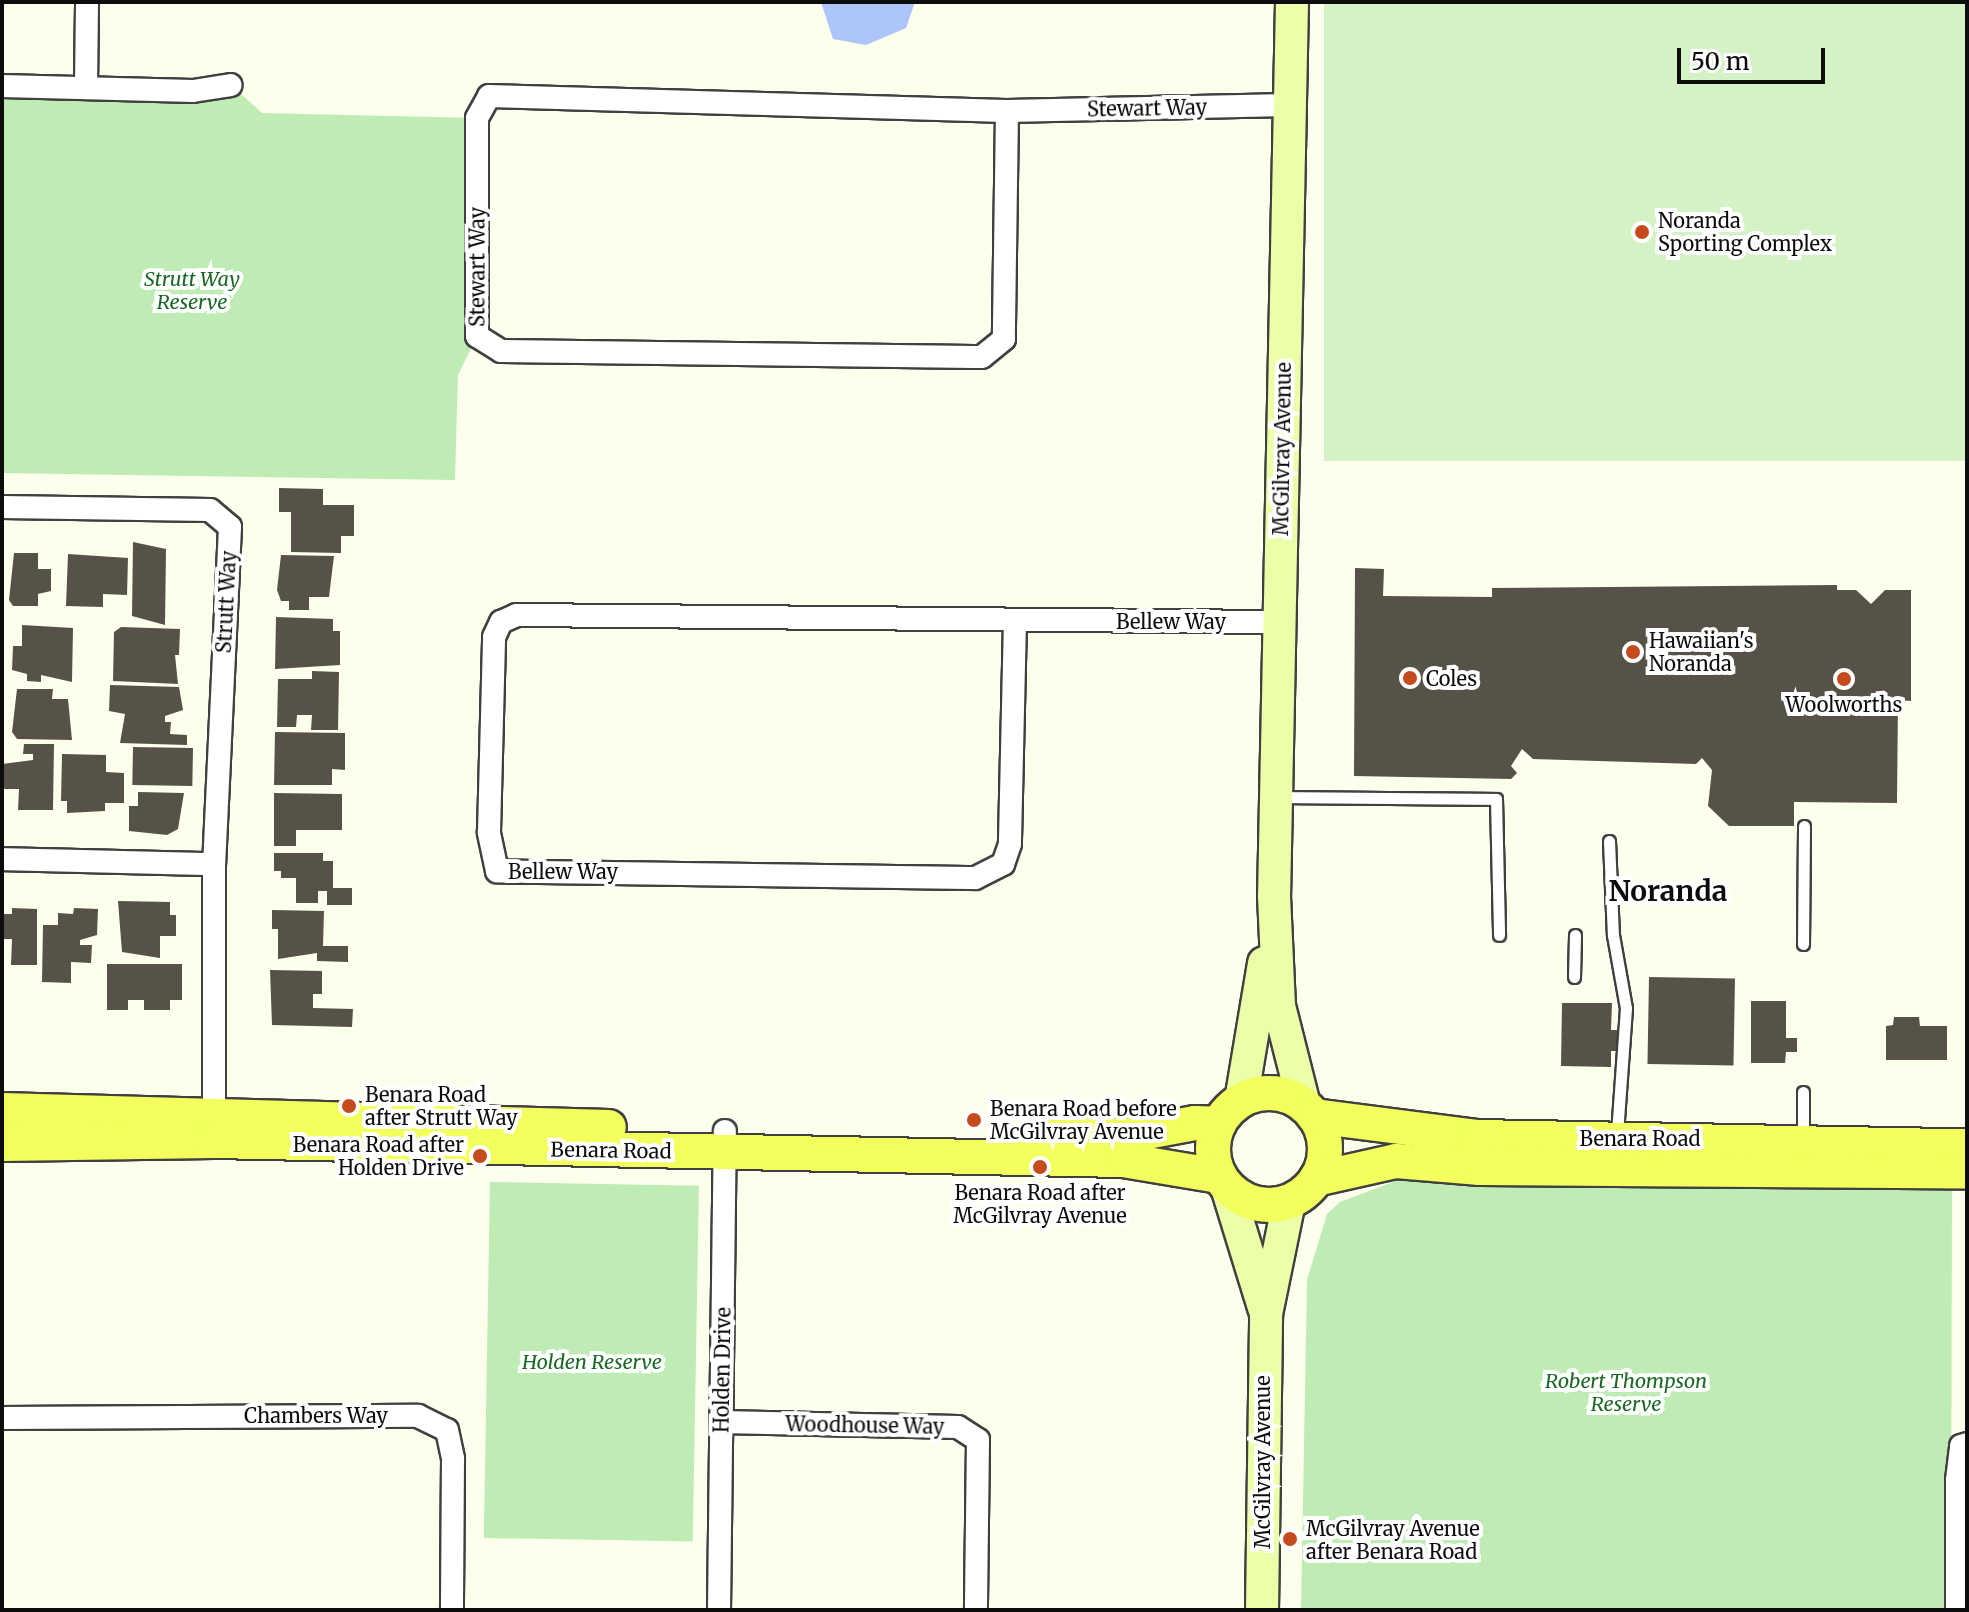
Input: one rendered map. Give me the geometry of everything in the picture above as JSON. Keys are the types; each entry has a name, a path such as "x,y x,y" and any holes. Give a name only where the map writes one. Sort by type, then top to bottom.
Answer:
{"main road":[{"name":"McGilvray Avenue","path":"1292,2 1274,896 1279,1006 1309,1111"},
{"name":"McGilvray Avenue","path":"1230,1112 1274,896"},
{"path":"1273,1094 1309,1111 1325,1147 1316,1179 1289,1202 1256,1204 1223,1181 1213,1159 1230,1112 1273,1094"},
{"name":"Benara Road","path":"2,1110 214,1127 725,1142 1123,1160 1223,1181"},
{"name":"Benara Road","path":"1309,1111 1477,1137 1803,1140 1967,1146"},
{"name":"Benara Road","path":"725,1142 1125,1136 1195,1123 1230,1112"},
{"name":"Benara Road","path":"2,1144 214,1127"},
{"name":"Benara Road","path":"1316,1179 1396,1161 1480,1168 1967,1171"},
{"name":"McGilvray Avenue","path":"1223,1181 1266,1314"},
{"name":"McGilvray Avenue","path":"1262,1610 1266,1314 1289,1202"}],"street":[{"path":"86,86 87,2"},
{"path":"2,86 193,91 231,85"},
{"name":"Stewart Way","path":"1007,111 1004,339 982,357 501,351 477,336 477,118 489,96 1007,111 1288,105"},
{"name":"Strutt Way","path":"2,507 210,510 230,527 214,864 214,1127"},
{"name":"Bellew Way","path":"1015,620 1010,844 1003,864 975,878 497,871 489,832 494,637 501,622 517,615 1279,622"},
{"path":"2,859 214,864"},
{"name":"Holden Drive","path":"719,1610 725,1142"},
{"name":"Chambers Way","path":"2,1418 418,1416 447,1430 453,1459 452,1610"},
{"name":"Woodhouse Way","path":"721,1422 958,1427 978,1440 976,1610"},
{"path":"1957,1610 1957,1480 1961,1446 1967,1444"}],"lane":[{"path":"1275,797 1496,799 1499,935"},
{"path":"1803,944 1804,826"},
{"path":"1609,841 1613,935 1626,1008 1617,1138"},
{"path":"1574,977 1575,935"},
{"path":"1803,1092 1803,1140"}],"green space":[{"name":"Noranda Sporting Complex","path":"1324,2 1967,2 1967,461 1324,461"},
{"name":"Strutt Way Reserve","path":"231,85 262,113 477,118 477,336 458,375 455,480 2,473 2,86"},
{"name":"Robert Thompson Reserve","path":"1444,1176 1952,1178 1951,1610 1301,1610 1307,1280 1327,1214 1340,1202 1398,1180"},
{"name":"Holden Reserve","path":"490,1182 699,1186 693,1542 484,1538"}],"water":[{"path":"821,2 915,2 906,28 866,45 833,39"}],"building":[{"path":"279,488 323,489 323,505 354,505 354,536 341,536 341,553 291,552 291,512 279,512"},
{"path":"133,542 166,549 165,625 132,616"},
{"path":"14,553 38,553 38,569 51,569 51,591 38,594 38,606 13,606 9,600"},
{"path":"68,554 128,558 127,595 103,594 103,607 66,606"},
{"path":"281,555 334,556 329,597 309,597 309,610 289,610 289,601 281,601 277,590"},
{"name":"Hawaiian's Noranda","path":"1355,568 1384,569 1383,596 1492,597 1492,588 1837,585 1837,590 1856,590 1871,604 1885,590 1911,590 1911,701 1898,700 1897,803 1794,802 1794,826 1729,826 1708,806 1712,770 1702,758 1696,764 1533,759 1522,749 1511,766 1517,773 1511,779 1354,776"},
{"path":"276,617 333,619 333,631 340,631 340,665 275,669"},
{"path":"22,625 73,628 72,682 41,675 41,682 27,681 27,674 12,670 13,646 22,646"},
{"path":"121,627 180,629 179,655 175,655 178,684 113,681 114,632"},
{"path":"312,671 339,672 338,730 311,730 312,715 297,715 296,727 277,727 278,679 312,679"},
{"path":"110,685 179,687 183,710 165,716 165,722 171,722 170,734 187,735 187,745 120,743 125,714 109,711"},
{"path":"17,689 53,689 52,699 68,699 72,740 17,739 12,732"},
{"path":"275,732 345,733 345,770 332,769 332,785 274,785"},
{"path":"24,744 54,744 53,810 18,810 19,789 2,789 2,764 33,760 33,754 23,754"},
{"path":"133,747 193,748 192,786 132,785"},
{"path":"62,754 106,755 106,772 124,773 124,803 105,803 105,811 67,813 67,801 61,801"},
{"path":"138,792 184,793 178,829 167,835 129,831 129,806 138,806"},
{"path":"274,793 342,794 342,830 296,830 296,846 274,846"},
{"path":"274,853 323,853 323,861 333,861 333,888 352,888 352,905 327,905 327,891 318,891 318,903 296,903 296,878 281,878 281,871 274,871"},
{"path":"118,901 170,902 170,915 176,915 176,936 160,936 160,958 122,952"},
{"path":"12,908 37,909 37,965 11,965 12,939 2,939 2,914 12,914"},
{"path":"74,908 98,909 97,935 80,940 80,945 92,945 91,963 71,962 71,983 42,982 43,925 58,925 58,913 73,914"},
{"path":"272,910 324,911 323,946 348,946 348,962 317,961 317,953 278,959 278,929 272,929"},
{"path":"107,964 182,964 182,1000 170,1000 170,1010 144,1010 144,1000 128,1000 128,1010 107,1010"},
{"path":"270,970 322,971 322,994 313,994 313,1008 353,1009 352,1027 272,1025"},
{"path":"1649,977 1735,979 1733,1065 1647,1064"},
{"path":"1751,1001 1786,1001 1786,1038 1797,1038 1797,1052 1786,1052 1785,1063 1751,1063"},
{"path":"1562,1003 1612,1003 1611,1030 1622,1030 1621,1051 1611,1051 1611,1067 1561,1066"},
{"path":"1894,1017 1919,1017 1920,1026 1947,1026 1947,1060 1886,1060 1886,1026 1893,1025"}],"place":[{"name":"Noranda Sporting Complex","path":"1642,232"},
{"name":"Hawaiian's Noranda","path":"1633,652"},
{"name":"Coles","path":"1410,678"},
{"name":"Woolworths","path":"1844,679"},
{"name":"Benara Road after Strutt Way","path":"349,1106"},
{"name":"Benara Road before McGilvray Avenue","path":"974,1120"},
{"name":"Benara Road after Holden Drive","path":"480,1156"},
{"name":"Benara Road after McGilvray Avenue","path":"1040,1167"},
{"name":"McGilvray Avenue after Benara Road","path":"1290,1539"}],"district":[{"name":"Noranda","path":"1668,891"}]}
